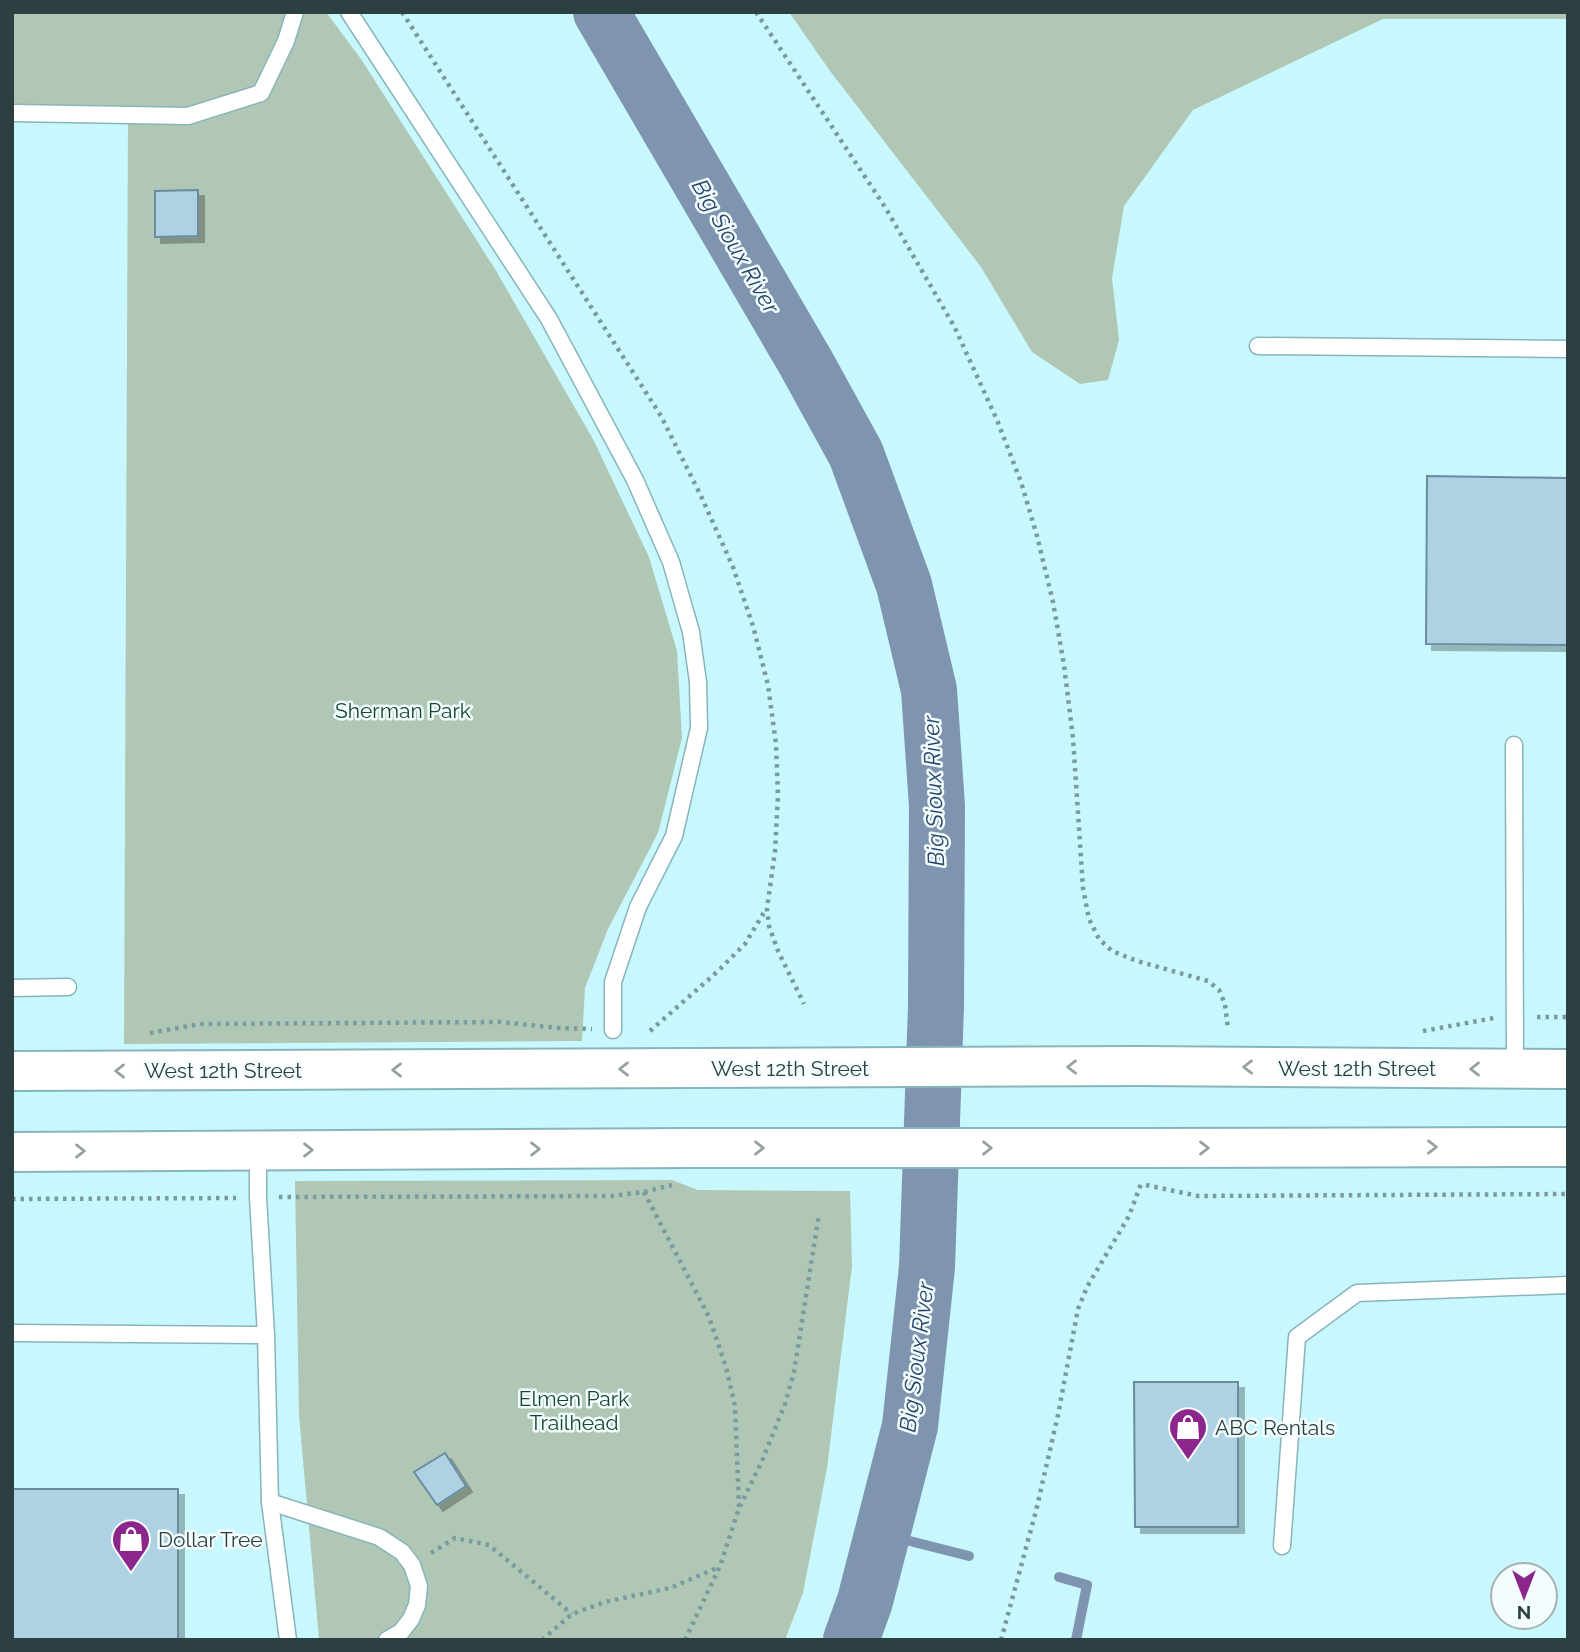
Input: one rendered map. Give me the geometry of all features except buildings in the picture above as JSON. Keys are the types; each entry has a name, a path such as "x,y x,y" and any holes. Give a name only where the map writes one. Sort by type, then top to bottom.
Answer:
{"main road":[{"name":"West 12th Street","path":"12,1071 1140,1066 1568,1069"},
{"path":"12,1152 691,1148 1137,1171 1568,1147"}],"lane":[{"path":"12,113 188,116 261,93 286,41 295,12"},
{"path":"349,12 550,319 635,480 671,562 691,632 698,682 699,728 674,836 638,907 613,982 613,1030"},
{"path":"1258,346 1568,349"},
{"path":"1514,746 1515,1069"},
{"path":"12,988 68,987"},
{"path":"258,1150 270,1502 288,1640"},
{"path":"1282,1546 1297,1337 1357,1293 1568,1285"},
{"path":"12,1333 265,1335"},
{"path":"270,1502 379,1537 402,1552 412,1565 419,1586 417,1605 401,1632 387,1640"}],"path":[{"path":"756,12 885,207 955,328 997,420 1021,482 1053,602 1064,665 1088,919 1099,939 1112,951 1208,981 1219,990 1225,1004 1228,1030"},
{"path":"149,1034 200,1024 501,1022 558,1028 650,1031 745,944 767,909 769,926 778,951 804,1004"},
{"path":"1411,1030 1424,1031 1515,1016 1568,1017"},
{"path":"1001,1640 1036,1511 1078,1309 1087,1287 1129,1216 1137,1171 1198,1196 1568,1194"},
{"path":"12,1199 611,1196 679,1184"},
{"path":"644,1192 709,1317 726,1367 734,1406 739,1508"},
{"path":"685,1640 720,1566 739,1508 785,1404 794,1372 819,1214"},
{"path":"412,1565 455,1538 489,1545 572,1614"},
{"path":"542,1640 572,1614 605,1602 670,1588 720,1566"}],"green space":[{"name":"Sherman Park","path":"12,12 326,12 361,59 495,269 594,441 649,557 677,651 682,738 658,833 608,929 585,988 582,1041 124,1044 128,114 12,117"},
{"path":"789,12 1568,12 1568,19 1383,19 1193,110 1124,206 1112,278 1119,340 1108,380 1080,384 1032,352 981,267 830,71"},
{"name":"Elmen Park Trailhead","path":"672,1180 698,1190 850,1191 852,1266 827,1468 803,1593 785,1640 319,1640 299,1415 295,1181"}],"waterway":[{"name":"Big Sioux River","path":"601,12 806,363 856,454 904,585 929,690 937,806 936,1006 927,1267 910,1426 865,1601 851,1640"},
{"path":"882,1534 969,1556"},
{"path":"1059,1577 1087,1585 1076,1640"}],"place":[{"name":"ABC Rentals","path":"1188,1461"},
{"name":"Dollar Tree","path":"131,1573"}]}
